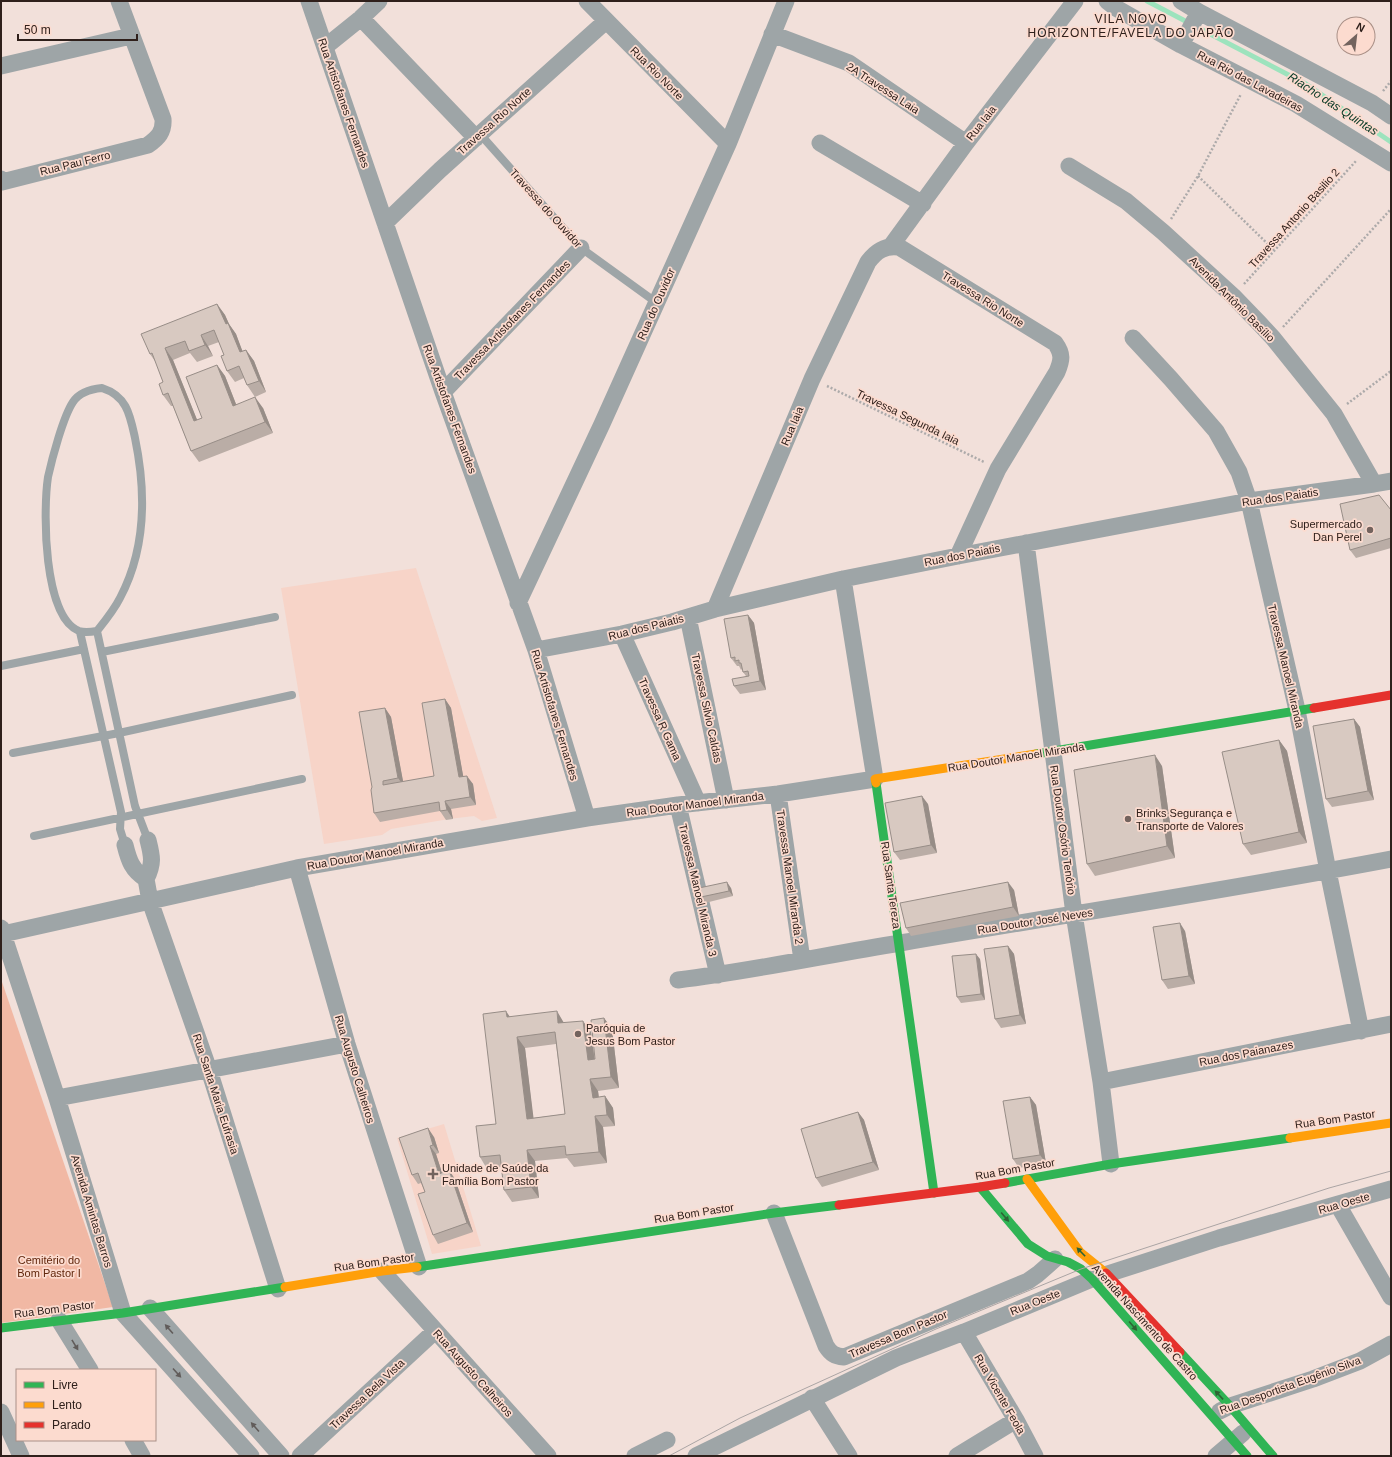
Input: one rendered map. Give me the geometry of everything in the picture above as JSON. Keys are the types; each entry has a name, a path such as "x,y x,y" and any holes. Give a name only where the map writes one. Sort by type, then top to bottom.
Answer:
{"street":[{"path":"1,66 131,36 119,1"},
{"name":"Rua Artistofanes Fernandes","path":"309,1 443,392 536,650 586,818"},
{"path":"325,47 380,1"},
{"name":"Rua Rio Norte","path":"587,1 728,144"},
{"name":"Rua do Ouvidor","path":"518,603 602,424 728,144 786,1"},
{"name":"Rua Iaia","path":"715,609 812,379 868,262 873,255 886,248 923,204 966,143 1075,1"},
{"name":"Rua Rio das Lavadeiras","path":"1107,1 1116,8 1296,104 1391,163"},
{"path":"1181,1 1198,14 1372,104 1391,116"},
{"path":"1182,42 1198,14"},
{"name":"Travessa do Ouvidor","path":"361,18 478,136"},
{"name":"Travessa Rio Norte","path":"385,223 478,136 606,21"},
{"name":"2A Travessa Laia","path":"772,34 849,64 966,143"},
{"name":"Rua Pau Ferro","path":"1,180 148,145 156,140 161,134 164,126 163,119 131,36"},
{"path":"820,143 923,204"},
{"name":"Avenida Antônio Basílio","path":"1069,166 1126,201 1163,232 1233,296 1273,338 1334,414 1374,484"},
{"name":"Travessa Rio Norte","path":"886,248 899,247 1055,343 1059,349 1062,362 1057,372 998,469"},
{"name":"Travessa Artistofanes Fernandes","path":"443,392 581,248"},
{"name":"Travessa Manoel Miranda","path":"1133,338 1171,379 1216,432 1239,472 1249,501 1297,710 1361,1031"},
{"path":"958,556 998,469"},
{"name":"Rua dos Paiatis","path":"536,650 622,634 715,609 843,579 958,556 1249,501 1391,481"},
{"name":"Rua Doutor Osório Tenório","path":"1026,543 1074,914 1101,1082 1111,1164"},
{"name":"Rua Santa Tereza","path":"843,579 900,943 934,1193"},
{"name":"Travessa Silvio Caldas","path":"688,617 726,800"},
{"name":"Travessa R Gama","path":"622,634 698,803"},
{"name":"Rua Doutor Manoel Miranda","path":"2,931 297,868 586,818 678,805 778,794 1053,751 1391,695"},
{"name":"Travessa Manoel Miranda 2","path":"778,794 802,960"},
{"name":"Travessa Manoel Miranda 3","path":"678,805 718,975"},
{"path":"124,846 130,863 141,876 146,879 150,872 153,858 148,840"},
{"name":"Rua Doutor José Neves","path":"678,980 718,975 1391,860"},
{"name":"Rua Augusto Calheiros","path":"297,868 346,1044 419,1267"},
{"name":"Rua Santa Maria Eufrasia","path":"146,879 150,900 209,1070 278,1289"},
{"name":"Avenida Amintas Barros","path":"2,931 57,1098 123,1313 251,1456"},
{"name":"Rua dos Paianazes","path":"1101,1082 1391,1024"},
{"path":"57,1098 346,1044"},
{"name":"Rua Bom Pastor","path":"1,1328 123,1313 382,1271 419,1267 774,1213 980,1187 1111,1164 1391,1123"},
{"name":"Avenida Nascimento de Castro","path":"1027,1179 1068,1237 1211,1415 1247,1456"},
{"name":"Avenida Nascimento de Castro","path":"980,1187 1028,1244 1047,1256 1068,1262 1099,1276 1230,1406 1273,1456"},
{"name":"Rua Oeste","path":"702,1455 812,1398 896,1358 964,1332 1099,1276 1219,1238 1391,1189"},
{"path":"1338,1204 1391,1297"},
{"name":"Travessa Bom Pastor","path":"774,1213 826,1346 830,1352 836,1356 844,1357 1028,1281 1055,1259"},
{"name":"Rua Augusto Calheiros","path":"382,1271 548,1456"},
{"path":"150,1308 280,1456"},
{"path":"59,1320 89,1369"},
{"name":"Travessa Bela Vista","path":"300,1456 435,1331"},
{"name":"Rua Vicente Feola","path":"964,1332 1016,1420 1035,1456"},
{"name":"Rua Desportista Eugênio Silva","path":"1211,1415 1230,1406 1360,1361 1391,1344"},
{"path":"812,1398 850,1456"},
{"path":"1,1412 21,1456"},
{"path":"957,1456 1016,1420"},
{"path":"1216,1456 1248,1428"},
{"path":"635,1456 667,1440"},
{"path":"134,1441 142,1456"}],"lane":[{"name":"Travessa do Ouvidor","path":"478,136 581,248 657,302"},
{"path":"102,388 115,393 126,406 131,419 140,463 143,496 141,526 136,553 129,576 120,598 97,631 80,632 73,628 66,621 55,598 46,541 45,506 48,477 57,444 73,402 91,389 102,388"},
{"path":"102,652 275,617"},
{"path":"97,631 135,806 148,840"},
{"path":"80,632 121,812 120,829 124,846"},
{"path":"1,666 84,649"},
{"path":"13,753 119,733 292,696"},
{"path":"34,836 302,779"}],"path":[{"path":"1163,232 1198,176 1248,79"},
{"name":"Travessa Antonio Basilio 2","path":"1233,296 1367,149"},
{"path":"1198,176 1275,251"},
{"path":"1273,338 1391,209"},
{"path":"1334,414 1391,371"},
{"name":"Travessa Segunda Iaia","path":"812,379 998,469"}],"shaded area":[{"path":"416,568 497,818 482,821 474,816 449,819 391,829 382,835 324,844 281,588"},
{"name":"Unidade de Saúde da Família Bom Pastor","path":"444,1124 481,1246 432,1254 397,1138"}],"green space":[{"name":"Cemitério do Bom Pastor I","path":"1,979 113,1307 1,1323"}],"building":[{"path":"217,304 226,324 228,323 240,352 246,350 259,381 247,385 239,366 227,371 221,356 224,355 214,330 201,335 205,345 189,351 185,341 165,348 194,421 202,418 186,377 217,365 233,406 255,397 265,422 191,451 168,393 163,395 159,384 163,382 152,353 150,354 141,334"},
{"name":"Supermercado Dan Perel","path":"1379,495 1391,510 1391,538 1350,550 1340,504"},
{"path":"748,615 760,681 734,686 732,679 749,676 748,671 743,672 739,660 735,661 735,657 731,658 724,619"},
{"path":"445,699 459,777 467,776 470,797 445,801 447,810 440,811 439,802 374,813 371,790 372,787 359,712 385,708 398,778 383,781 383,785 434,776 422,703"},
{"path":"1354,719 1368,791 1326,799 1313,726"},
{"path":"1279,740 1299,832 1243,844 1222,752"},
{"name":"Brinks Segurança e Transporte de Valores","path":"1155,755 1167,846 1087,864 1074,770"},
{"path":"922,796 931,845 894,852 885,803"},
{"path":"727,882 729,891 701,897 699,888"},
{"path":"1008,882 1013,907 906,928 900,903"},
{"path":"1180,923 1189,976 1162,980 1153,927"},
{"path":"1008,946 1020,1015 995,1019 984,949"},
{"path":"976,954 981,994 957,997 952,956"},
{"path":"506,1011 507,1017 557,1011 558,1023 583,1021 588,1060 595,1059 591,1020 604,1018 611,1077 590,1079 593,1098 605,1096 607,1115 595,1116 599,1152 566,1155 565,1146 527,1150 531,1187 504,1190 500,1155 480,1157 476,1126 496,1124 483,1014","holes":["555,1032 565,1114 527,1119 517,1037"]},
{"path":"1030,1097 1040,1155 1013,1159 1003,1101"},
{"path":"858,1112 873,1162 816,1178 801,1129"},
{"path":"428,1128 433,1145 430,1146 439,1174 449,1170 467,1223 433,1235 418,1194 425,1192 418,1173 412,1175 399,1138"}],"waterway":[{"name":"Riacho das Quintas","path":"1147,1 1306,84 1391,142"}],"tram line":[{"path":"669,1456 740,1418 936,1329 1081,1269 1329,1188 1391,1171"}],"traffic: fast":[{"path":"1036,754 1314,708"},
{"path":"876,783 934,1193"},
{"path":"1005,1183 1111,1164 1290,1138"},
{"path":"980,1187 1028,1244 1047,1256 1068,1262 1081,1269 1092,1279 1247,1456"},
{"path":"417,1267 774,1213 839,1205"},
{"path":"1,1328 123,1313 285,1287"},
{"path":"1180,1352 1230,1406 1273,1456"}],"traffic: slow":[{"path":"876,783 875,779 1036,754"},
{"path":"1290,1138 1391,1123"},
{"path":"1027,1179 1080,1252 1106,1273"},
{"path":"285,1287 382,1271 417,1267"}],"traffic: jam":[{"path":"1314,708 1391,695"},
{"path":"839,1205 1005,1183"},
{"path":"1106,1273 1180,1352"}],"place":[{"name":"Supermercado Dan Perel","path":"1370,530"},
{"name":"Brinks Segurança e Transporte de Valores","path":"1128,819"},
{"name":"Paróquia de Jesus Bom Pastor","path":"578,1034"},
{"name":"Unidade de Saúde da Família Bom Pastor","path":"433,1174"}],"district":[{"name":"VILA NOVO HORIZONTE/FAVELA DO JAPÃO","path":"1131,26"}]}
